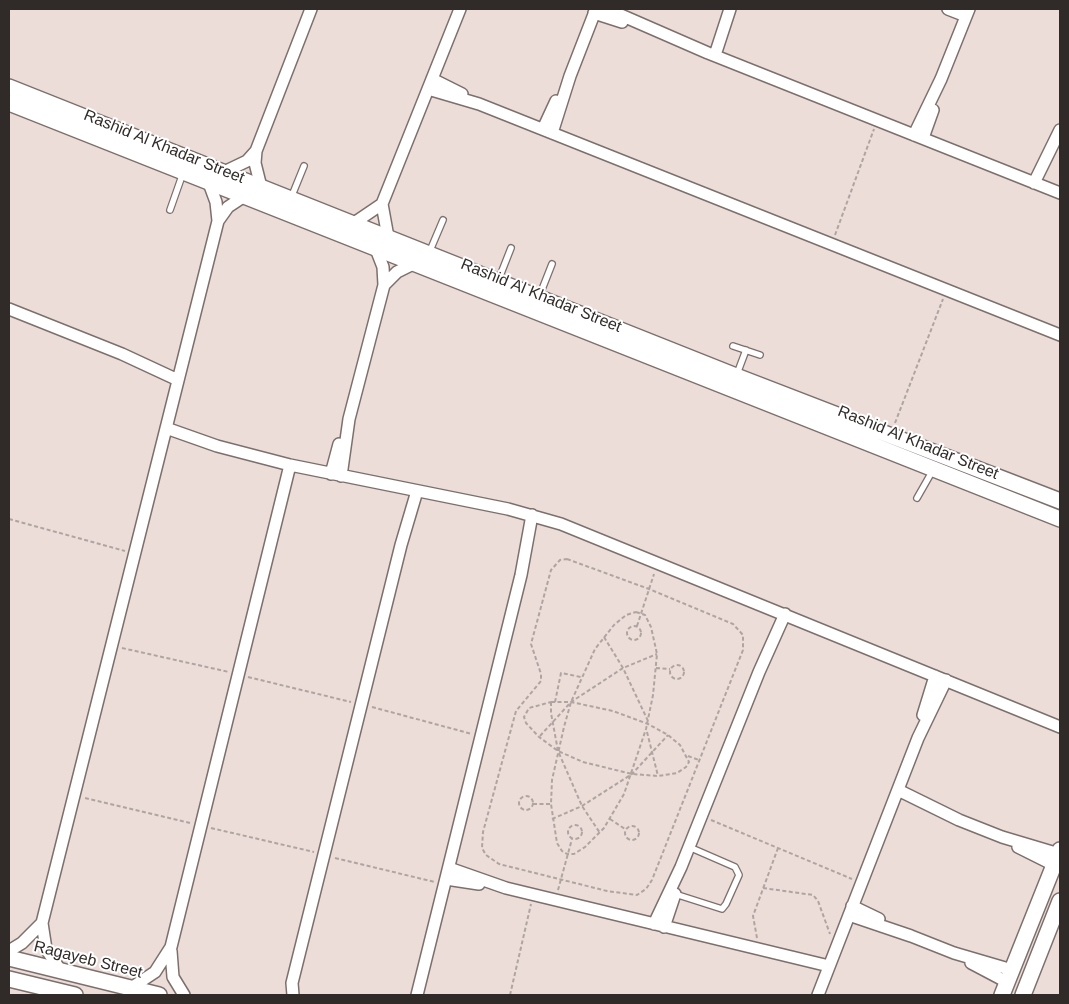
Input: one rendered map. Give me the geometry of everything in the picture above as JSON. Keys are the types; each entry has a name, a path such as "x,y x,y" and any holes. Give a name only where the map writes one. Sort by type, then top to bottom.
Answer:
{"street":[{"path":"262,187 257,175 256,151 311,9"},
{"path":"388,236 382,204 460,9"},
{"path":"608,9 641,25 712,54 1060,193"},
{"path":"712,54 729,9"},
{"path":"918,136 968,11 948,9"},
{"path":"547,131 560,91 570,76 595,11 641,25"},
{"path":"430,84 1060,335"},
{"name":"Rashid Al Khadar Street","path":"9,87 388,236 736,376 1060,501"},
{"name":"Rashid Al Khadar Street","path":"9,104 1060,519"},
{"path":"1038,184 1060,130"},
{"path":"224,172 242,164 256,151"},
{"path":"61,971 46,949 42,923 218,221 216,202 208,183"},
{"path":"218,221 228,207 243,196"},
{"path":"354,223 382,204"},
{"path":"336,475 384,285 383,267 376,249"},
{"path":"384,285 397,272 414,264"},
{"path":"9,322 11,310 179,376"},
{"path":"165,433 290,465 536,516 582,531 1060,727"},
{"path":"184,995 173,977 170,962 171,947 290,465"},
{"path":"285,995 292,989 413,491"},
{"path":"417,995 536,516"},
{"path":"659,926 781,613"},
{"path":"818,995 941,678"},
{"path":"850,911 954,953 1007,982 1058,856 1002,837 896,794"},
{"path":"659,926 675,894 681,867"},
{"path":"446,877 506,888 556,900 762,951 828,970"},
{"path":"1023,995 1060,901"},
{"path":"9,951 22,943 42,923"},
{"path":"131,988 155,972 171,947"},
{"name":"Ragayeb Street","path":"9,958 159,995"},
{"path":"9,978 29,990 75,995"}],"lane":[{"path":"291,198 304,166"},
{"path":"170,210 183,173"},
{"path":"429,253 443,220"},
{"path":"498,281 511,248"},
{"path":"539,297 552,264"},
{"path":"733,346 760,355"},
{"path":"736,376 746,350"},
{"path":"917,498 934,468"},
{"path":"675,894 722,909 739,875 735,867 689,847"}],"path":[{"path":"832,244 877,120"},
{"path":"890,434 947,290"},
{"path":"9,519 135,553"},
{"path":"560,560 574,560 649,589 733,624 742,635 742,650 652,880 646,889 637,895 627,895 492,861 486,855 481,840 516,711 541,681 541,674 531,644 551,570 560,560"},
{"path":"637,626 628,630 627,636 630,639 636,640 641,635 637,626 659,562"},
{"path":"641,612 645,615 651,627 656,654 656,668 646,730 632,774 610,819 600,833 585,847 574,854 567,854 562,851 557,843 551,804 552,780 571,702 581,677 603,636 626,615 641,612"},
{"path":"603,636 623,668 648,723"},
{"path":"112,646 362,704 481,736"},
{"path":"539,737 571,702 623,668 656,654"},
{"path":"656,668 670,669 680,666 684,674 679,680 672,678 670,676 670,669"},
{"path":"555,702 561,673 581,677"},
{"path":"551,702 552,722 558,751 582,806 600,833"},
{"path":"551,702 571,702 613,711 648,723 680,745 688,756 689,762 686,767 677,773 658,776 632,774 583,762 558,751 539,737 526,723 524,717 526,711 532,706 551,702"},
{"path":"646,730 658,776"},
{"path":"552,819 582,806 632,774 668,735"},
{"path":"688,756 699,760"},
{"path":"74,795 324,855 446,877"},
{"path":"528,796 534,804 530,809 524,810 518,803 522,797 528,796"},
{"path":"534,804 551,804"},
{"path":"702,816 862,882"},
{"path":"610,819 625,829"},
{"path":"578,825 582,830 581,836 572,839 567,834 569,828 578,825"},
{"path":"631,825 638,828 637,838 627,839 624,832 625,829 631,825"},
{"path":"556,900 572,839"},
{"path":"762,951 753,922 778,848"},
{"path":"763,888 813,896 818,901 831,936 838,942"},
{"path":"510,995 533,895"}]}
